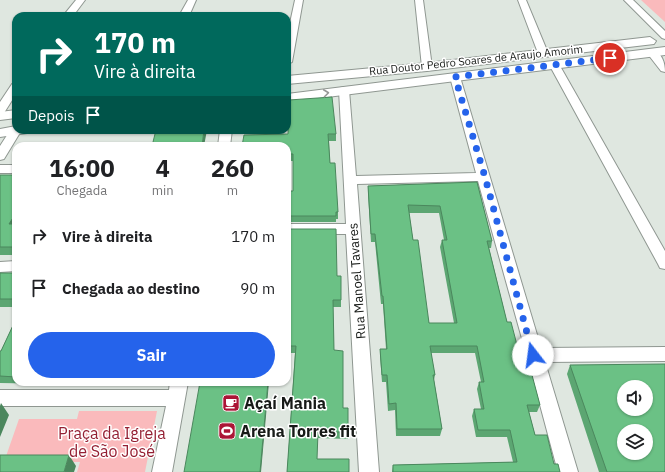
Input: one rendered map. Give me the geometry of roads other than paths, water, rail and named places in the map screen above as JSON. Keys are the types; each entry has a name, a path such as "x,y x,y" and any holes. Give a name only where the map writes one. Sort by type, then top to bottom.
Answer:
{"street":[{"path":"71,12 81,0"},
{"path":"186,12 192,0"},
{"path":"291,41 299,0"},
{"path":"419,0 428,67"},
{"path":"522,0 543,53"},
{"path":"628,0 665,38"},
{"name":"Rua Doutor Pedro Soares de Araujo Amorim","path":"291,80 428,67 665,38"},
{"name":"Rua Doutor Pedro Soares de Araujo Amorim","path":"291,97 502,71 555,66 665,51"},
{"path":"652,53 665,69"},
{"path":"490,59 502,71"},
{"path":"555,66 665,264"},
{"path":"455,77 485,177 533,355 568,472"},
{"name":"Rua Manoel Tavares","path":"344,90 369,472"},
{"path":"0,111 12,92"},
{"path":"0,116 12,114"},
{"path":"0,133 12,131"},
{"path":"0,156 16,134"},
{"path":"0,170 12,169"},
{"path":"350,180 485,177"},
{"path":"291,229 353,229"},
{"path":"0,266 12,266"},
{"path":"533,355 665,354"},
{"path":"0,398 177,390 162,472"}],"place":[{"name":"Açaí Mania","path":"231,403"},
{"name":"Arena Torres fit","path":"227,431"}],"park label":[{"name":"Praça da Igreja de São José","path":"112,442"}]}
